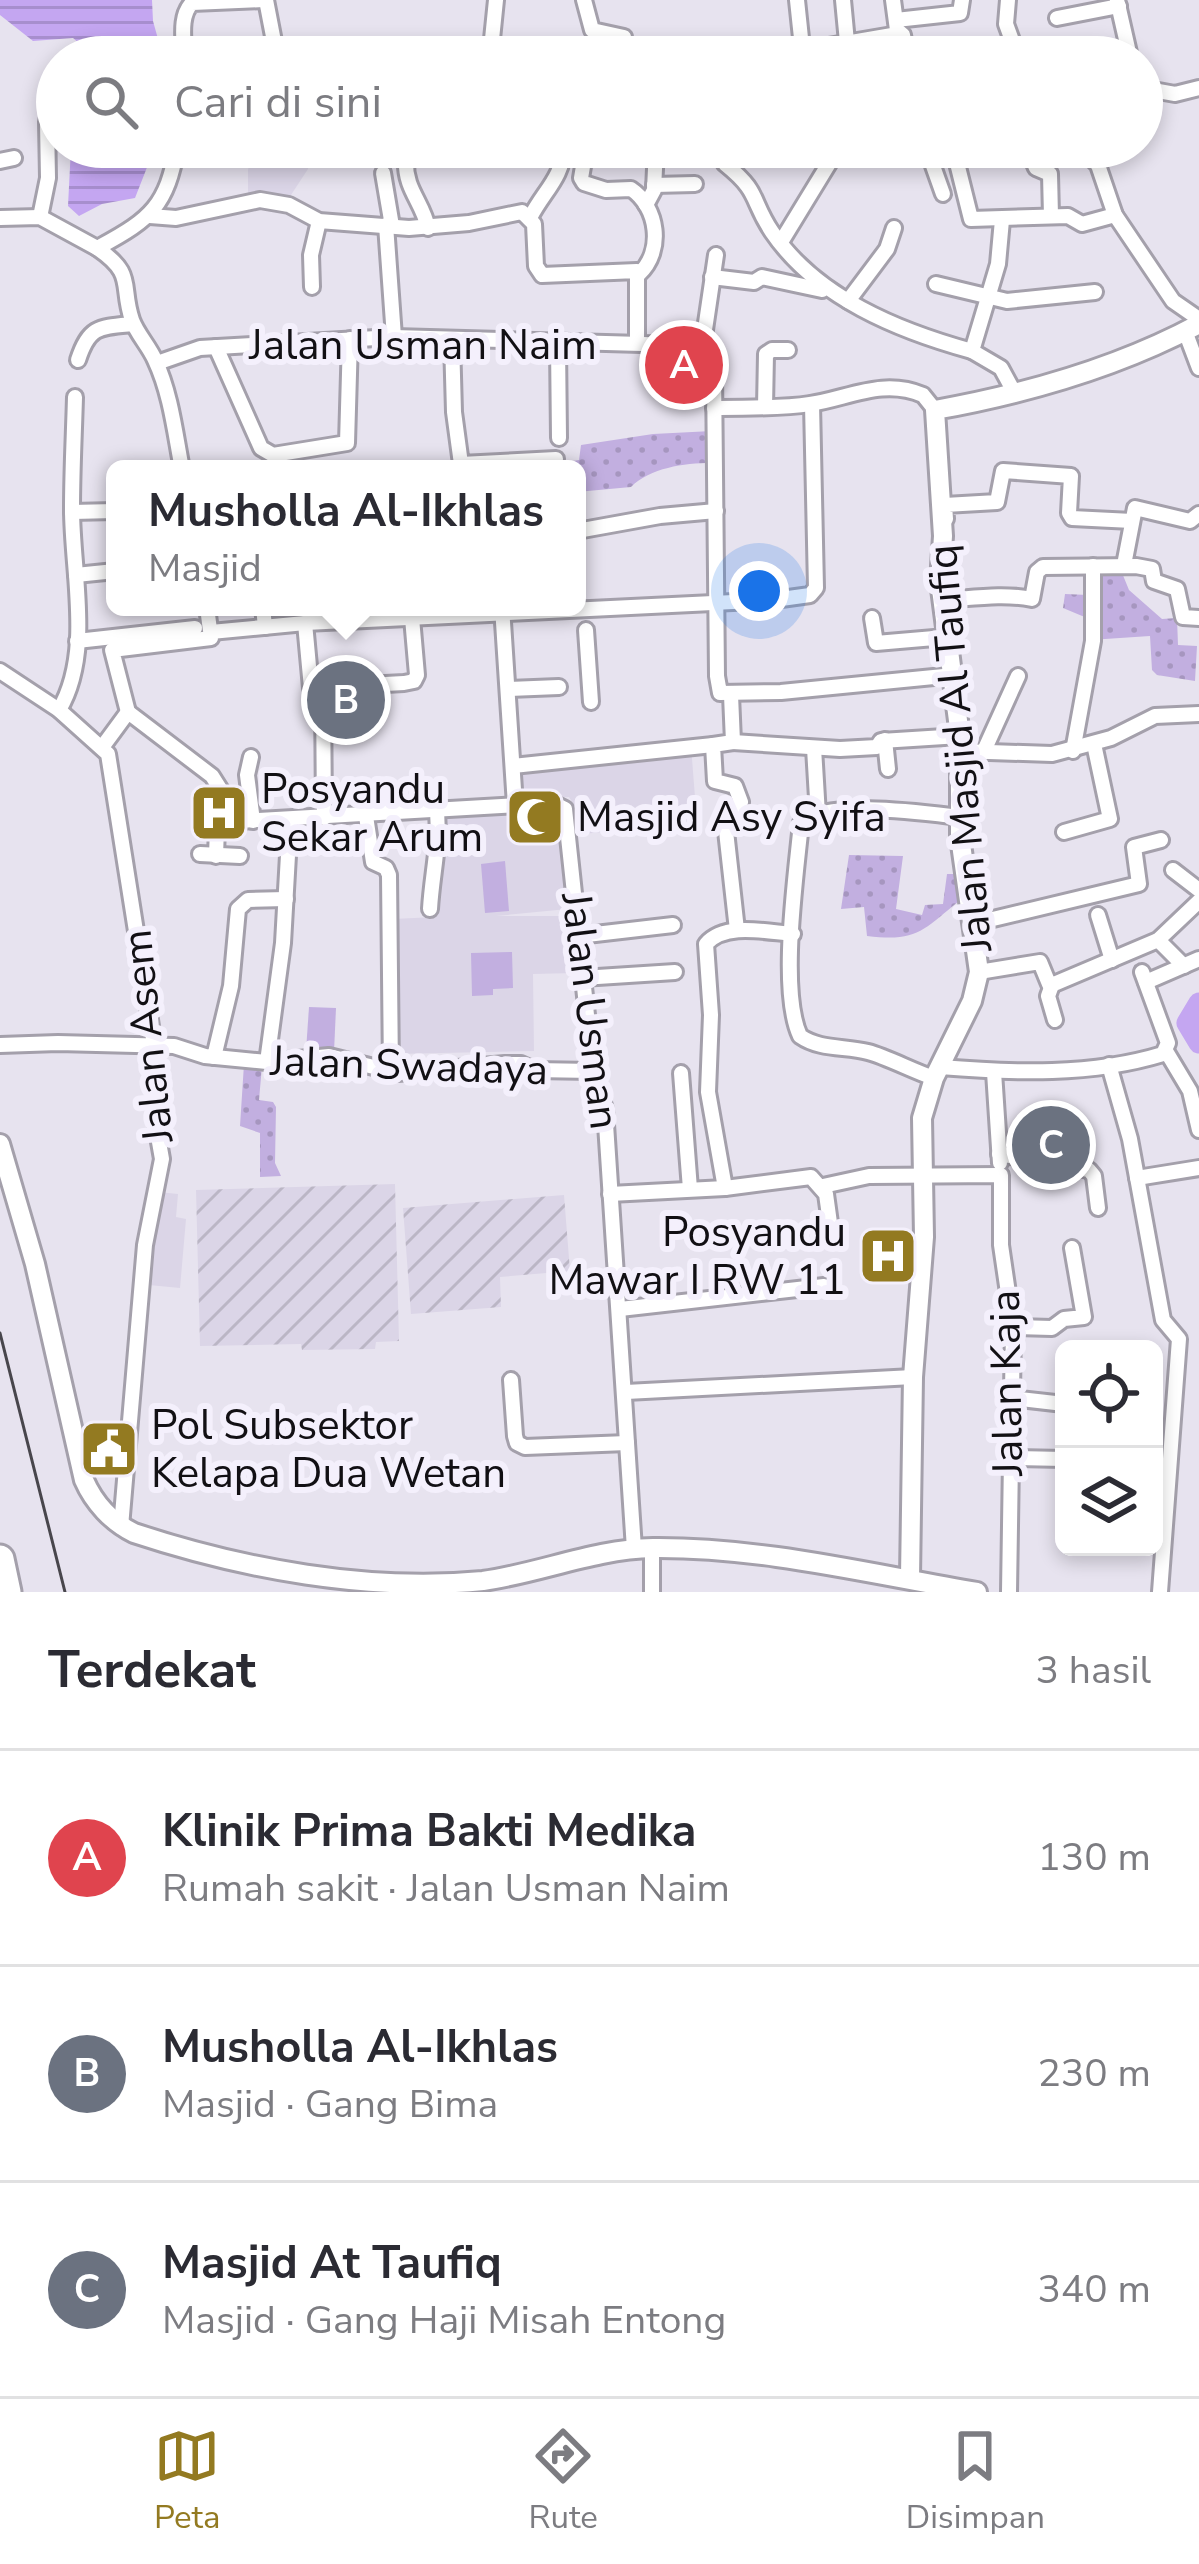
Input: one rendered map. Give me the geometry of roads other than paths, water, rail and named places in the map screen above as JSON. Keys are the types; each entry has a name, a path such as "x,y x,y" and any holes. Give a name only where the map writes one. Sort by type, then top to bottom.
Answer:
{"highway":[{"path":"0,1559 7,1592"}],"street":[{"path":"184,36 192,3 265,0 273,36"},
{"path":"492,36 496,0"},
{"path":"584,0 592,30 620,36"},
{"path":"797,0 801,36"},
{"path":"843,0 846,36"},
{"path":"893,0 902,36"},
{"path":"867,36 962,12 962,0"},
{"path":"1008,0 1010,36"},
{"path":"1057,18 1118,3 1125,36"},
{"path":"1163,92 1199,88"},
{"path":"40,217 48,168"},
{"path":"97,248 151,216 167,190 172,168"},
{"path":"407,168 409,188 428,227"},
{"path":"561,168 531,217 536,266 542,275 617,270 639,274"},
{"path":"583,168 584,183 606,190 631,189 646,205 656,250 639,274 637,343"},
{"path":"646,205 655,185 655,168"},
{"path":"729,168 747,181 781,242 848,301 890,324 972,351 1001,368 1014,392"},
{"path":"781,242 825,168"},
{"path":"934,168 943,194"},
{"path":"958,168 971,219 1068,216 1082,224 1115,215"},
{"path":"1036,168 1050,174 1051,216"},
{"path":"1099,168 1115,215 1194,325 1199,368"},
{"path":"383,172 394,337"},
{"path":"655,185 695,184"},
{"path":"151,216 191,216 260,200 289,205 319,221 389,226 428,227 515,212 531,217"},
{"path":"0,218 40,217 97,248 123,274 134,324 157,363 168,395 180,460"},
{"path":"972,351 998,264 1002,220"},
{"path":"312,287 310,255 319,221"},
{"path":"848,301 887,250 894,227"},
{"path":"716,256 702,350 712,364 718,688 723,695 731,695 954,675"},
{"path":"712,277 754,282 762,277 822,290"},
{"path":"936,284 1012,301 1095,292"},
{"path":"78,361 86,336 134,324"},
{"path":"714,408 812,404 860,390 888,388 923,395 934,410 1014,392 1117,360 1194,325"},
{"name":"Jalan Usman Naim","path":"157,363 200,348 394,337 558,345 637,343 702,350"},
{"path":"216,347 265,452 272,455 340,447 349,440 350,339"},
{"path":"452,340 459,460"},
{"path":"558,345 559,438"},
{"path":"765,407 766,354 788,350"},
{"path":"59,710 71,690 77,640 72,512 75,397"},
{"path":"564,616 774,600 814,592 812,404"},
{"name":"Jalan Masjid Al Taufiq","path":"910,1577 913,1377 924,1237 922,1118 937,1072 972,1001 979,972 959,817 960,744 946,638 934,410"},
{"path":"304,451 305,460"},
{"path":"548,460 556,459"},
{"path":"1132,521 1070,517 1069,474 1003,472 997,502 945,505 944,594 990,599 1004,593 1032,599 1040,568 1124,566 1152,569 1154,580 1177,589 1182,616 1199,618"},
{"path":"1124,566 1136,508 1189,521 1199,514"},
{"path":"72,512 106,511"},
{"path":"586,529 716,512"},
{"path":"1073,751 1093,640 1093,566"},
{"path":"76,575 106,572"},
{"path":"203,630 205,616"},
{"path":"264,616 265,627"},
{"path":"77,640 367,616"},
{"path":"404,616 425,616"},
{"path":"502,616 515,805"},
{"path":"305,622 311,688 414,681 412,617"},
{"path":"584,618 591,702"},
{"path":"872,618 877,644 946,638"},
{"path":"203,630 211,638 112,650 128,712 212,776 224,795 226,822 217,826 208,855 240,856"},
{"path":"0,671 103,746 128,712"},
{"path":"983,753 1018,676"},
{"path":"323,687 324,818"},
{"path":"508,689 559,687"},
{"path":"731,695 733,742"},
{"path":"513,766 733,742 865,748 885,740 960,744 983,753 1019,756 1073,751 1150,718 1199,714"},
{"path":"885,740 888,770"},
{"path":"1064,832 1110,819 1094,744"},
{"path":"713,745 715,782 735,786 741,802 725,822 737,930"},
{"name":"Jalan Asem","path":"103,746 113,771 154,1046 162,1159 145,1245 122,1527"},
{"path":"814,748 818,814"},
{"path":"251,758 247,775 253,821"},
{"name":"Jalan Usman","path":"226,822 553,803 567,813 593,1072 604,1109 627,1443 643,1549"},
{"path":"959,817 879,808 818,814 801,823 790,997 800,1036 814,1044 874,1054 890,1064 937,1072 1053,1072 1109,1065 1166,1051 1168,1043 1144,977 1191,963"},
{"path":"430,909 433,860 440,842 437,810"},
{"path":"366,816 373,862 389,875 391,1073"},
{"path":"267,1062 290,820"},
{"path":"972,924 1138,884 1134,847 1161,840"},
{"path":"1173,870 1199,890"},
{"path":"214,1057 231,986 238,909 248,900 286,898"},
{"path":"1055,1020 1048,996 1052,985 1158,940 1199,901"},
{"path":"1098,915 1112,960"},
{"path":"578,936 673,925"},
{"path":"725,1188 709,1101 709,939 737,930 793,934"},
{"path":"1158,940 1191,963"},
{"path":"979,972 1040,962 1052,985"},
{"path":"582,978 675,972"},
{"name":"Jalan Swadaya","path":"0,1046 181,1047 214,1057 267,1062 329,1055 391,1073 521,1064 535,1070 593,1072"},
{"path":"1166,1051 1197,1103 1199,1130"},
{"path":"1109,1065 1128,1127 1163,1320 1179,1339 1160,1592"},
{"name":"Jalan Kaja","path":"994,1072 1001,1245 1012,1327 1010,1592"},
{"path":"681,1073 690,1190"},
{"path":"0,1144 35,1264 78,1461 92,1498 122,1527 166,1544 320,1584 436,1589 504,1585 643,1549 749,1555 910,1577 973,1592"},
{"path":"999,1154 1088,1170 1094,1176 1098,1208"},
{"path":"1137,1178 1199,1168"},
{"path":"610,1194 725,1188 804,1176 823,1186 868,1176 1001,1175"},
{"path":"823,1186 830,1223"},
{"path":"1012,1327 1052,1328 1062,1320 1084,1317 1072,1248"},
{"path":"620,1309 824,1286"},
{"path":"626,1392 913,1377"},
{"path":"511,1380 515,1436 525,1448 627,1443"},
{"path":"1011,1398 1055,1403"},
{"path":"1010,1459 1055,1459"},
{"path":"643,1549 652,1592"}],"waterway":[{"path":"1199,1003 1187,1023 1199,1043"}],"tram line":[{"path":"0,1333 65,1592"}],"place":[{"name":"Klinik Prima Bakti Medika","path":"684,365"},
{"name":"Musholla Al-Ikhlas","path":"346,700"},
{"name":"Posyandu Sekar Arum","path":"219,813"},
{"name":"Masjid Asy Syifa","path":"535,817"},
{"name":"Masjid At Taufiq","path":"1051,1145"},
{"name":"Posyandu Mawar I RW 11","path":"888,1256"},
{"name":"Pol Subsektor Kelapa Dua Wetan","path":"109,1449"}]}
